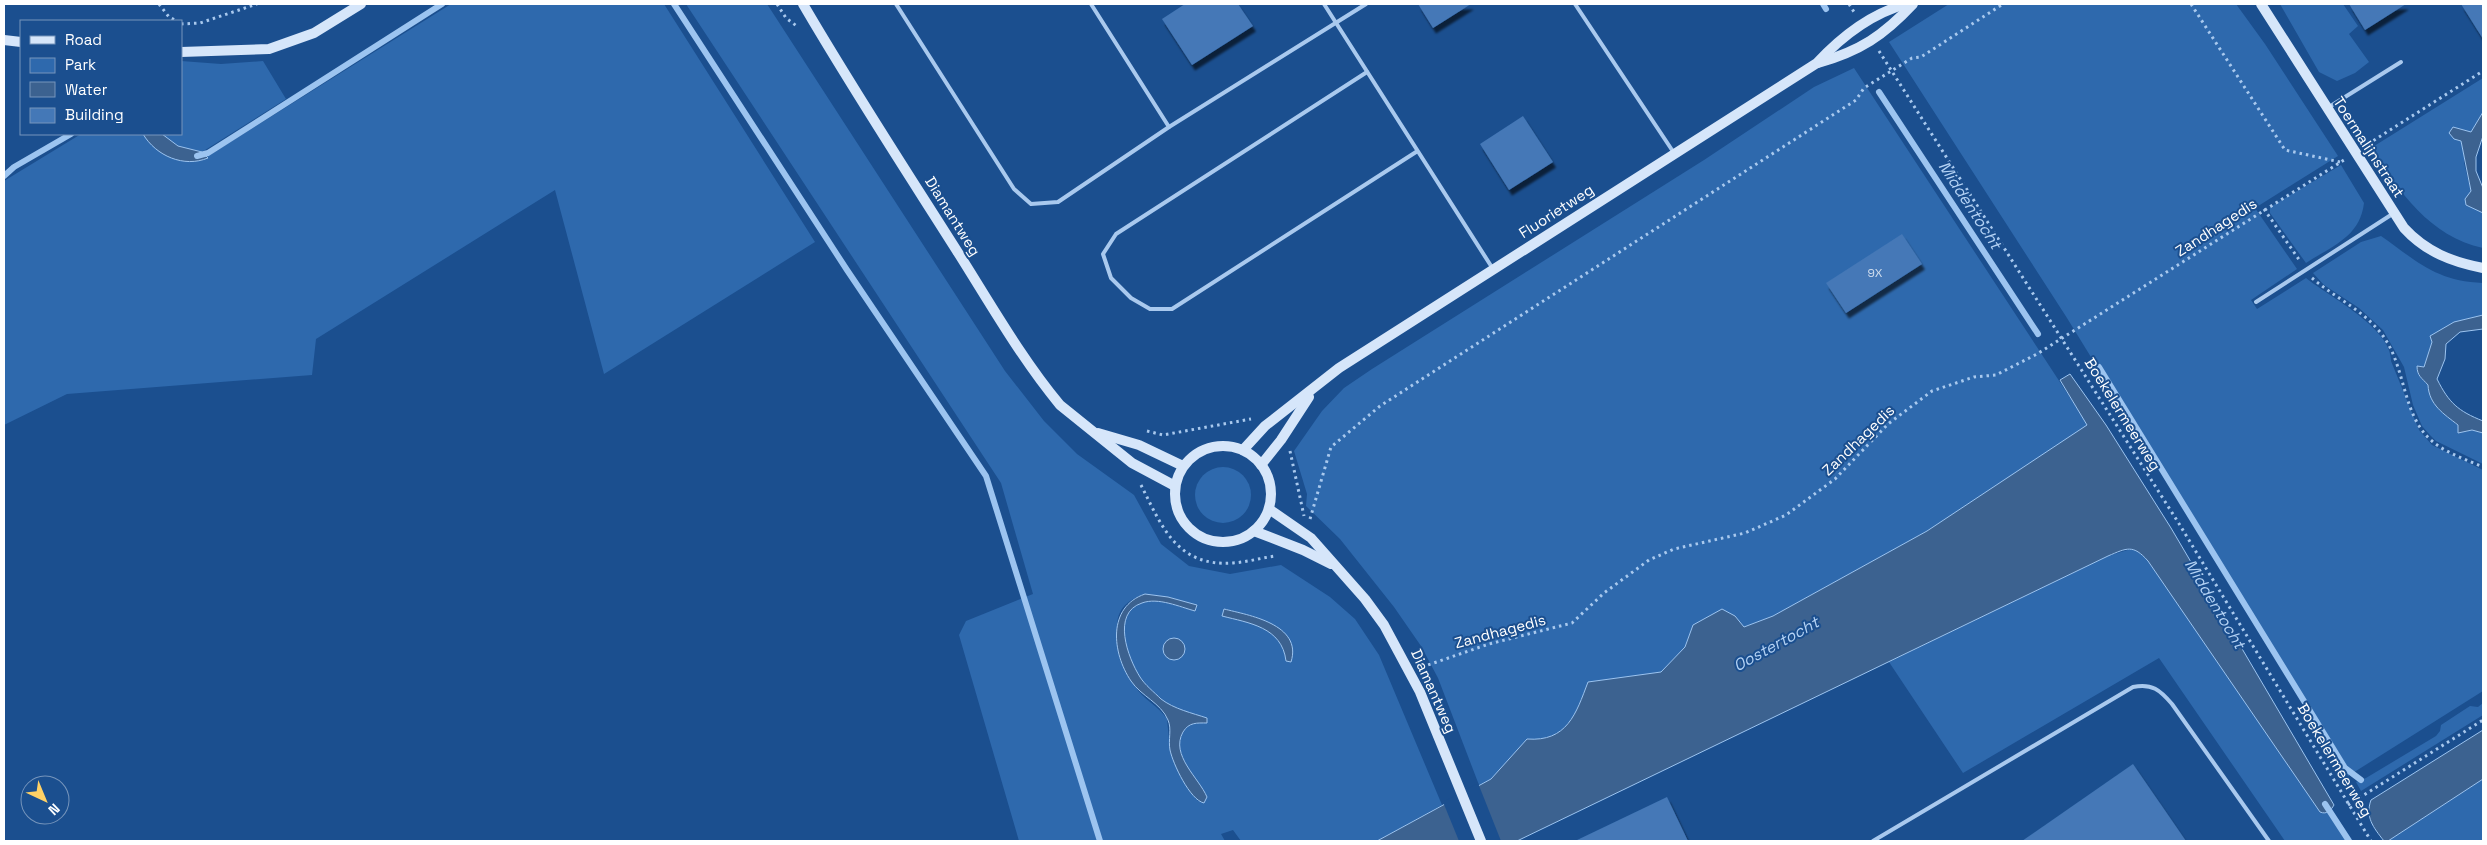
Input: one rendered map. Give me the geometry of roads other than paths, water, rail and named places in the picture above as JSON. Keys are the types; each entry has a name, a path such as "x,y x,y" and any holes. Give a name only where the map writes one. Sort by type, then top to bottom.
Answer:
{"street":[{"path":"182,52 269,49 314,33 361,4"},
{"name":"Diamantweg","path":"803,4 879,128 1037,375 1060,405 1132,463 1175,486"},
{"name":"Fluorietweg","path":"1243,450 1265,426 1347,364 1817,63 1839,39 1862,24 1887,9 1906,4"},
{"name":"Fluorietweg","path":"1817,63 1848,55 1895,23 1913,4"},
{"name":"Toermalijnstraat","path":"2261,4 2326,109 2394,213 2416,240 2454,262 2483,268"},
{"path":"4,40 20,42"},
{"name":"Fluorietweg","path":"1261,465 1281,440 1314,390"},
{"name":"Diamantweg","path":"1094,431 1139,446 1183,466"},
{"path":"1232,446 1243,450 1261,465 1270,482 1271,500 1263,521 1254,531 1241,539 1227,542 1212,542 1198,536 1187,527 1179,515 1174,501 1175,486 1183,466 1200,451 1210,447 1232,446"},
{"name":"Diamantweg","path":"1269,508 1311,538 1366,599 1384,625 1410,671 1481,841"},
{"name":"Diamantweg","path":"1254,531 1303,550 1336,566"}],"lane":[{"path":"896,4 1014,190 1031,204 1058,202 1169,127 1366,4"},
{"path":"1091,4 1169,127"},
{"path":"1324,4 1416,152 1493,269"},
{"path":"1575,4 1674,153"},
{"path":"2326,109 2401,62"},
{"path":"1367,72 1116,234 1103,254 1111,278 1131,298 1150,309 1172,310 1416,152"},
{"path":"2256,302 2394,213"},
{"path":"1873,841 2133,688 2144,685 2161,691 2172,704 2269,841"}],"water":[{"path":"2483,112 2483,136 2476,157 2476,171 2483,188 2483,213 2466,205 2465,199 2471,191 2461,141 2454,139 2449,133 2453,127 2471,132"},
{"path":"144,135 163,135 178,146 202,152 208,158 190,162 180,161 163,154"},
{"path":"2483,315 2483,329 2460,332 2446,344 2445,359 2437,379 2455,405 2467,414 2483,421 2483,433 2472,430 2458,433 2458,425 2434,404 2428,385 2419,375 2417,366 2424,367 2432,342 2430,336 2454,322"},
{"name":"Oostertocht","path":"2070,374 2106,425 2171,528 2334,805 2328,812 2320,812 2148,561 2138,552 2130,549 2108,556 1517,841 1377,841 1491,779 1527,739 1541,739 1561,731 1574,715 1588,682 1661,672 1685,647 1693,625 1722,609 1735,616 1744,627 1773,616 1927,531 2087,425 2060,380"},
{"path":"1145,594 1168,597 1197,605 1195,611 1162,602 1148,601 1142,603 1133,608 1127,616 1125,637 1135,669 1142,680 1161,699 1183,710 1207,718 1207,723 1188,726 1183,732 1180,741 1183,758 1207,797 1204,803 1188,789 1175,764 1170,750 1169,723 1165,714 1131,681 1120,657 1117,645 1119,620 1124,609 1133,600"},
{"path":"1224,609 1259,618 1281,630 1289,639 1293,649 1291,662 1286,661 1278,641 1271,634 1253,624 1222,616"},
{"path":"1174,638 1182,641 1185,649 1182,657 1174,660 1166,657 1163,649 1166,641"},
{"path":"2483,730 2483,779 2388,841 2384,841 2371,822 2369,806 2371,800"}],"waterway":[{"path":"197,156 208,153 442,4"},
{"path":"674,4 847,270 986,476 1100,841"},
{"name":"Middentocht","path":"1823,4 1826,9"},
{"name":"Middentocht","path":"1879,92 2038,334"},
{"path":"4,176 14,167 69,135"},
{"name":"Middentocht","path":"2099,367 2345,768 2361,780"},
{"name":"Middentocht","path":"2325,804 2349,841"}]}
